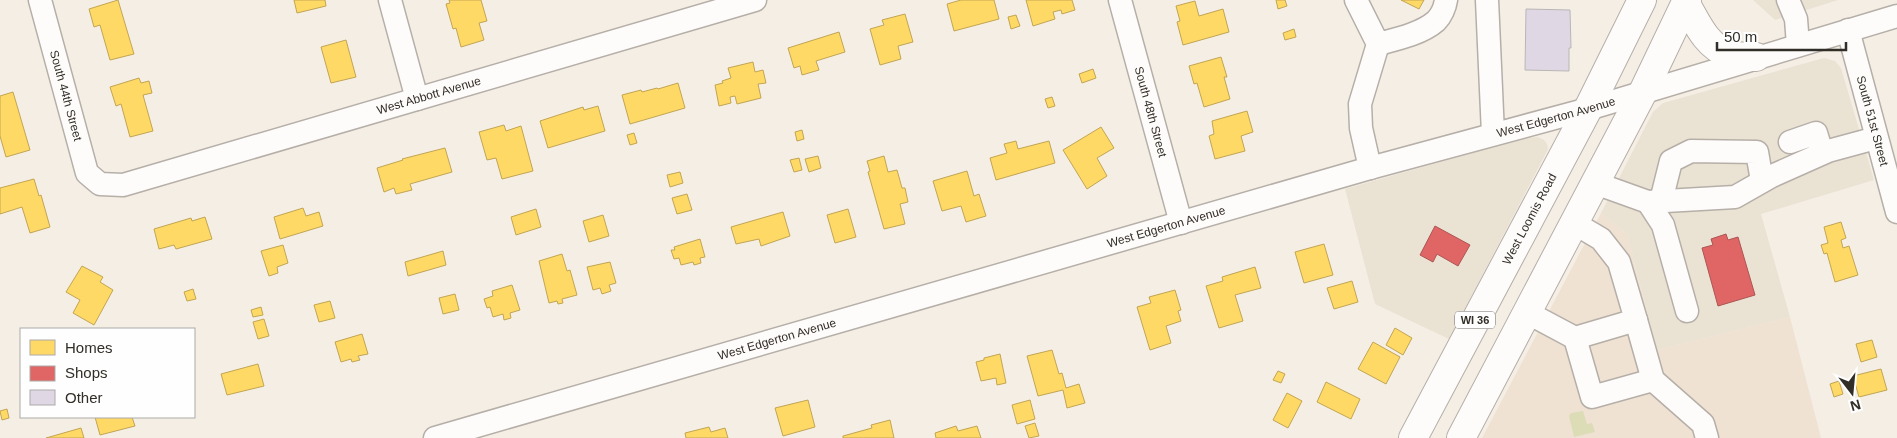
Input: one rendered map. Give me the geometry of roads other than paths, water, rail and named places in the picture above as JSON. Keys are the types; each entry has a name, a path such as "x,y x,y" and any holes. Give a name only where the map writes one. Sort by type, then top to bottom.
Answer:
{"main road":[{"name":"West Loomis Road","path":"1412,438 1588,109 1642,0"},
{"path":"1686,2 1706,39 1716,47 1730,55 1756,57"},
{"path":"1461,438 1643,92 1686,2"},
{"path":"1538,202 1574,223"}],"street":[{"name":"South 44th Street","path":"40,0 87,173 100,184"},
{"path":"390,0 417,98"},
{"name":"South 48th Street","path":"1120,0 1181,223"},
{"path":"1356,0 1378,44 1360,104 1361,128 1370,168"},
{"path":"1378,44 1414,34 1437,20 1445,7 1446,0"},
{"path":"1487,0 1493,134"},
{"name":"West Abbott Avenue","path":"100,184 123,185 745,1"},
{"path":"1795,2 1798,44"},
{"name":"West Edgerton Avenue","path":"435,438 1370,168 1588,109 1798,44 1897,16"},
{"name":"South 51st Street","path":"1848,30 1897,212"},
{"path":"1687,311 1663,225 1654,201 1671,161 1691,151 1775,147 1816,133 1822,153"},
{"path":"1595,183 1654,201 1735,197 1822,153 1876,138"},
{"path":"1762,182 1775,147"},
{"path":"1574,223 1601,239 1619,262 1653,380 1704,424 1707,438"},
{"path":"1528,313 1575,338 1636,320"},
{"path":"1575,338 1592,397 1653,380"}]}
